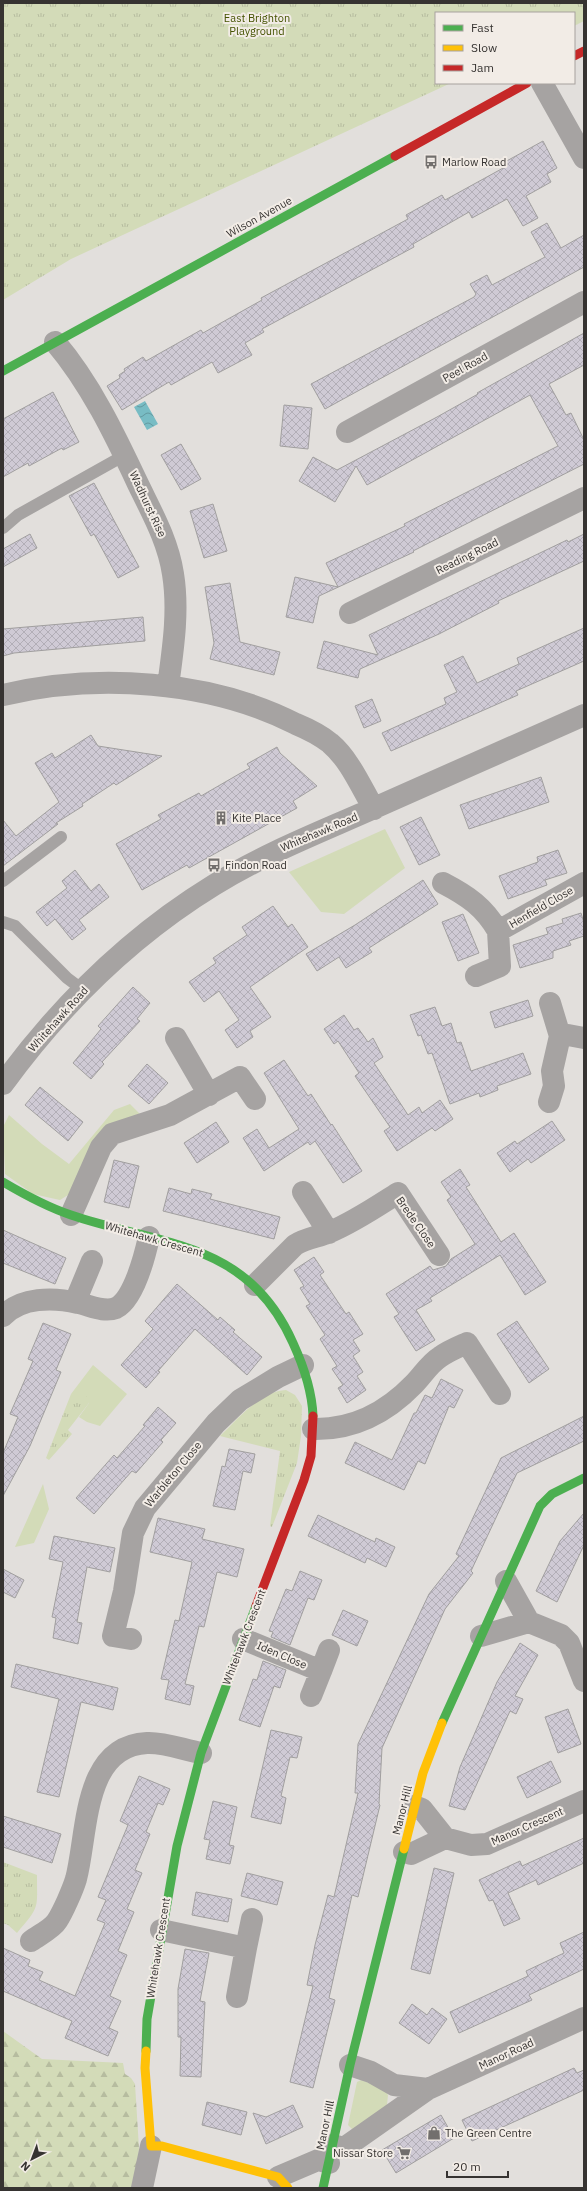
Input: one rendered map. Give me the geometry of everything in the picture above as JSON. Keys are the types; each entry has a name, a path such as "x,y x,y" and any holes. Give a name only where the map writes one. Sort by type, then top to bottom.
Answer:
{"street":[{"path":"575,56 584,51"},
{"name":"Wilson Avenue","path":"3,371 524,84"},
{"path":"543,84 584,158"},
{"name":"Peel Road","path":"347,432 584,302"},
{"name":"Wadhurst Rise","path":"55,342 73,364 125,455 160,529 168,551 176,599 175,634 168,686"},
{"name":"Reading Road","path":"350,613 584,498"},
{"path":"3,695 50,686 113,683 168,686 210,694 262,709 321,737 341,755 374,809"},
{"name":"Whitehawk Road","path":"3,1084 55,1020 118,956 154,927 213,886 274,852 584,715"},
{"name":"Henfield Close","path":"443,883 477,902 491,918 498,931 500,966 476,976"},
{"name":"Henfield Close","path":"498,931 584,883"},
{"path":"549,1102 554,1086 552,1071 560,1036 550,1003"},
{"path":"560,1036 568,1034 584,1038"},
{"path":"176,1038 209,1095"},
{"path":"71,1215 101,1147 112,1134 170,1115 240,1077 255,1099"},
{"name":"Whitehawk Crescent","path":"3,1182 38,1202 71,1215 204,1253 224,1262 255,1285 269,1300 284,1322 303,1365 312,1401 313,1429 311,1456 304,1480 242,1639 201,1754 177,1846 161,1930 147,2019 146,2049 151,2146"},
{"path":"303,1192 329,1233"},
{"name":"Brede Close","path":"255,1285 295,1245 302,1240 329,1233 363,1216 398,1193 439,1255"},
{"path":"3,1316 10,1309 27,1302 46,1299 75,1302 105,1310 120,1305 124,1301 137,1278 146,1253 148,1237"},
{"path":"75,1302 92,1261"},
{"path":"313,1429 327,1429 353,1424 378,1414 415,1384 439,1358 467,1343 500,1394"},
{"name":"Warbleton Close","path":"131,1639 113,1636 124,1591 133,1532 144,1508 216,1423 240,1400 272,1380 303,1365"},
{"name":"Manor Hill","path":"323,2188 350,2065 404,1852 414,1806 435,1737 542,1503 552,1494 584,1478"},
{"path":"506,1581 529,1622 565,1638 573,1649 584,1681"},
{"path":"481,1636 529,1622"},
{"name":"Iden Close","path":"242,1639 320,1671"},
{"name":"Iden Close","path":"311,1696 329,1650"},
{"path":"31,1941 57,1921 76,1879 91,1796 105,1764 122,1750 135,1745 148,1743 201,1754"},
{"name":"Manor Crescent","path":"445,1838 471,1844 487,1844 584,1801"},
{"path":"404,1852 411,1854 445,1838 422,1809 414,1806"},
{"path":"237,1997 252,1919"},
{"path":"161,1930 246,1948"},
{"name":"Manor Road","path":"331,2154 344,2148 428,2089 584,2018"},
{"path":"350,2065 371,2072 394,2085 428,2089"},
{"path":"142,2188 151,2146 162,2146 283,2182 318,2160 331,2154"}],"lane":[{"path":"3,528 18,515 125,455"},
{"path":"3,881 61,837"},
{"path":"3,922 15,926 67,978 83,990"}],"green space":[{"name":"East Brighton Playground","path":"3,3 584,3 584,21 575,26 575,12 435,12 435,84 449,84 71,259 3,300"},
{"path":"385,829 405,868 344,914 321,912 289,872"},
{"path":"130,1104 141,1115 68,1195 60,1200 33,1194 5,1174 3,1127 9,1115 42,1144 69,1164 114,1110"},
{"path":"93,1365 127,1394 100,1426 87,1422 79,1417 89,1403 71,1394"},
{"path":"286,1390 295,1395 302,1406 301,1436 297,1463 272,1527 270,1526 280,1451 220,1436 242,1414 258,1401 267,1395"},
{"path":"71,1394 86,1396 89,1403 68,1430 72,1434 49,1460 46,1458"},
{"path":"43,1484 49,1509 34,1543 15,1547"},
{"path":"3,1862 37,1875 36,1907 17,1933 8,1925 3,1923"},
{"path":"3,2031 42,2059 123,2063 125,2074 131,2078 135,2084 139,2148 136,2188 3,2188"},
{"path":"361,2080 384,2088 388,2095 387,2105 354,2131 348,2125 357,2082"}],"water":[{"path":"145,401 158,424 147,430 134,407"}],"building":[{"path":"543,141 557,168 547,174 551,182 526,196 538,218 523,226 507,199 472,218 469,212 413,244 414,247 262,329 264,332 245,343 252,355 218,373 212,362 171,385 169,382 122,410 107,386 120,378 119,375 125,371 124,369 143,357 146,361 201,330 203,333 262,300 261,298 408,219 406,215 442,195 445,200 505,167 503,163"},
{"path":"547,223 561,248 584,235 584,267 325,409 311,384 474,297 476,294 470,284 487,275 492,285 545,257 531,232"},
{"path":"584,333 584,365 549,384 566,415 571,413 584,440 584,464 413,551 414,552 319,596 313,623 286,617 295,577 338,587 326,563 405,526 404,524 558,446 530,395 367,485 356,466 335,502 299,481 313,457 337,470 437,417"},
{"path":"53,392 79,442 63,450 62,448 29,466 28,463 3,477 3,419"},
{"path":"284,405 312,408 308,449 280,446"},
{"path":"181,444 201,479 181,490 161,455"},
{"path":"94,483 139,567 118,578 94,534 91,536 69,496"},
{"path":"213,504 227,551 204,558 190,511"},
{"path":"30,534 37,548 3,567 3,549"},
{"path":"584,534 584,561 498,601 499,603 439,634 360,669 358,678 317,668 324,641 378,655 369,635 567,540 568,542"},
{"path":"230,583 240,642 280,652 274,675 210,659 214,643 205,587"},
{"path":"143,617 145,641 14,653 3,656 3,629"},
{"path":"584,628 584,661 516,691 518,695 391,751 382,733 446,704 444,698 457,692 444,665 463,656 477,683 519,664 517,658"},
{"path":"372,699 381,721 364,728 355,706"},
{"path":"91,735 98,746 162,756 116,785 114,783 82,804 83,806 56,823 58,824 3,866 3,820 16,836 59,802 35,763 52,753 55,758"},
{"name":"Kite Place","path":"277,747 280,753 317,786 293,801 297,808 189,868 187,865 142,890 116,844 161,819 158,815 199,793 201,796 250,768 247,764"},
{"path":"541,777 549,802 469,829 460,805"},
{"path":"421,817 440,855 419,865 400,827"},
{"path":"558,850 567,873 545,880 547,885 508,899 499,876 538,862 537,857"},
{"path":"75,870 91,891 99,884 109,897 79,920 86,929 72,940 55,919 47,926 36,912 67,888 62,881"},
{"path":"423,880 438,904 369,948 372,952 346,968 339,957 317,971 306,954 355,925"},
{"path":"273,906 288,927 292,924 308,947 250,987 271,1017 250,1031 253,1037 237,1048 225,1030 239,1020 219,991 204,1002 189,982 216,963 213,958 247,935 242,927"},
{"path":"581,913 584,923 584,936 569,941 571,945 553,951 553,958 520,968 513,945 548,934 546,928 563,923 562,919"},
{"path":"463,914 479,953 458,961 442,922"},
{"path":"133,987 150,1003 137,1019 140,1021 102,1062 104,1064 91,1079 73,1063 101,1029 98,1026"},
{"path":"528,1000 533,1016 495,1028 490,1012"},
{"path":"435,1007 442,1026 451,1023 457,1043 461,1042 471,1071 523,1053 531,1074 497,1086 498,1090 480,1097 479,1093 450,1104 432,1053 428,1054 421,1035 418,1036 410,1015"},
{"path":"344,1015 354,1030 358,1028 368,1042 373,1038 383,1057 374,1063 408,1115 419,1107 422,1113 440,1100 453,1119 435,1131 432,1128 397,1151 384,1131 390,1127 355,1076 359,1073 338,1041 334,1044 324,1029"},
{"path":"284,1060 308,1096 311,1094 362,1171 343,1183 315,1141 310,1145 308,1142 264,1171 243,1138 257,1129 269,1148 299,1129 264,1073"},
{"path":"147,1064 168,1083 149,1104 128,1086"},
{"path":"40,1087 83,1122 68,1141 25,1105"},
{"path":"552,1121 565,1140 531,1163 528,1159 510,1172 497,1153 515,1141 517,1144"},
{"path":"216,1122 229,1142 197,1163 184,1143"},
{"path":"114,1160 139,1166 129,1208 104,1202"},
{"path":"460,1169 470,1185 466,1187 501,1242 514,1233 546,1282 525,1295 500,1255 430,1298 432,1301 416,1310 435,1340 416,1351 394,1317 399,1314 386,1294 430,1266 433,1270 446,1266 451,1259 475,1244 447,1200 451,1197 441,1182"},
{"path":"169,1188 191,1194 192,1189 212,1194 210,1199 280,1217 274,1239 163,1211"},
{"path":"3,1230 66,1258 55,1284 3,1263"},
{"path":"314,1257 324,1272 320,1275 346,1314 349,1312 363,1334 353,1340 360,1351 353,1356 363,1372 357,1376 366,1390 347,1403 338,1388 343,1385 332,1369 337,1366 320,1339 325,1335 306,1306 310,1304 300,1288 304,1286 294,1270"},
{"path":"177,1284 218,1320 220,1317 235,1330 233,1332 262,1357 247,1375 195,1329 158,1371 160,1372 146,1388 121,1365 153,1329 145,1321"},
{"path":"517,1321 549,1369 529,1383 497,1334"},
{"path":"43,1323 71,1334 56,1370 61,1372 30,1446 3,1496 3,1453 18,1417 10,1414 33,1361 28,1359"},
{"path":"441,1379 463,1390 454,1408 449,1406 425,1464 418,1461 404,1490 345,1463 355,1442 392,1460 414,1413 416,1413 425,1395 432,1398"},
{"path":"158,1407 176,1423 161,1440 163,1442 136,1473 132,1471 94,1514 76,1498 114,1455 117,1458 145,1426 143,1425"},
{"path":"584,1416 584,1441 517,1473 471,1571 473,1573 445,1609 382,1748 380,1805 358,1897 352,1895 329,1998 335,2000 313,2088 290,2082 313,1986 307,1985 315,1945 328,1895 334,1897 358,1793 355,1793 358,1744 429,1594 459,1556 456,1554 501,1458"},
{"path":"229,1449 255,1454 251,1473 243,1471 235,1510 213,1506 222,1466 225,1467"},
{"path":"584,1513 584,1545 557,1602 536,1591 560,1541"},
{"path":"318,1515 375,1542 376,1538 395,1547 386,1567 367,1558 365,1563 308,1536"},
{"path":"158,1518 205,1529 202,1539 244,1549 237,1577 217,1572 204,1627 199,1626 185,1684 194,1686 190,1705 165,1699 169,1680 161,1679 175,1620 179,1621 192,1562 150,1552"},
{"path":"54,1536 115,1548 110,1572 87,1567 77,1622 82,1623 78,1644 53,1638 56,1618 52,1617 63,1562 49,1559"},
{"path":"3,1569 24,1580 15,1598 3,1592"},
{"path":"300,1571 322,1580 314,1600 308,1598 290,1645 271,1637 273,1632 269,1631 286,1589 292,1591"},
{"path":"343,1610 368,1621 357,1646 332,1635"},
{"path":"520,1643 538,1655 515,1696 523,1699 516,1714 510,1711 465,1810 449,1806 460,1767 497,1682"},
{"path":"263,1661 286,1670 280,1688 274,1686 260,1727 239,1720 253,1679 257,1680"},
{"path":"16,1664 118,1688 113,1710 81,1702 59,1797 37,1792 59,1699 11,1687"},
{"path":"568,1709 581,1744 558,1753 545,1717"},
{"path":"271,1730 302,1737 297,1758 290,1757 281,1796 286,1798 281,1824 251,1817"},
{"path":"551,1761 561,1782 527,1798 517,1777"},
{"path":"139,1776 170,1789 163,1805 158,1803 146,1832 150,1834 135,1870 142,1873 127,1909 134,1912 118,1951 127,1955 110,1996 121,2001 109,2028 118,2032 108,2056 65,2038 72,2021 3,1991 3,1948 30,1960 28,1966 43,1972 39,1980 75,1996 105,1923 97,1920 106,1900 98,1897 128,1825 120,1821"},
{"path":"213,1801 237,1807 229,1845 234,1846 230,1864 206,1859 210,1840 204,1839"},
{"path":"3,1816 61,1834 52,1863 3,1847"},
{"path":"584,1838 584,1863 538,1885 536,1880 508,1893 520,1919 504,1926 493,1900 489,1901 479,1880 520,1861 522,1866"},
{"path":"434,1868 454,1873 430,1974 411,1969"},
{"path":"247,1873 283,1882 277,1905 241,1896"},
{"path":"196,1892 232,1899 228,1922 192,1915"},
{"path":"584,1932 584,1969 529,1995 532,2000 459,2033 450,2012 528,1976 526,1971 564,1953 560,1943"},
{"path":"185,1949 209,1953 200,2001 205,2002 201,2077 180,2076 181,2037 178,2037 178,1989"},
{"path":"412,2004 427,2015 432,2008 447,2019 429,2044 399,2023"},
{"path":"574,2068 577,2073 584,2070 584,2090 472,2141 462,2120"},
{"path":"207,2102 247,2112 241,2135 202,2125"},
{"path":"293,2105 303,2127 266,2144 253,2113 266,2117"},
{"path":"441,2115 454,2138 396,2173 382,2150"}],"traffic: fast":[{"path":"3,371 395,156"},
{"path":"3,1182 20,1192 62,1212 170,1242 200,1252 227,1266 252,1284 274,1309 293,1343 307,1379 313,1416"},
{"path":"442,1723 540,1506 552,1494 584,1478"},
{"path":"146,2051 147,2019 177,1846 201,1753 256,1606"},
{"path":"323,2188 350,2065 404,1849"}],"traffic: slow":[{"path":"404,1849 423,1773 442,1723"},
{"path":"146,2051 145,2068 151,2146 162,2146 278,2177 288,2188"}],"traffic: jam":[{"path":"575,56 584,51"},
{"path":"395,156 525,84"},
{"path":"256,1606 304,1480 311,1456 313,1416"}],"place":[{"name":"Marlow Road","path":"431,162"},
{"name":"Kite Place","path":"221,818"},
{"name":"Findon Road","path":"214,865"},
{"name":"The Green Centre","path":"434,2133"},
{"name":"Nissar Store","path":"404,2153"}]}
